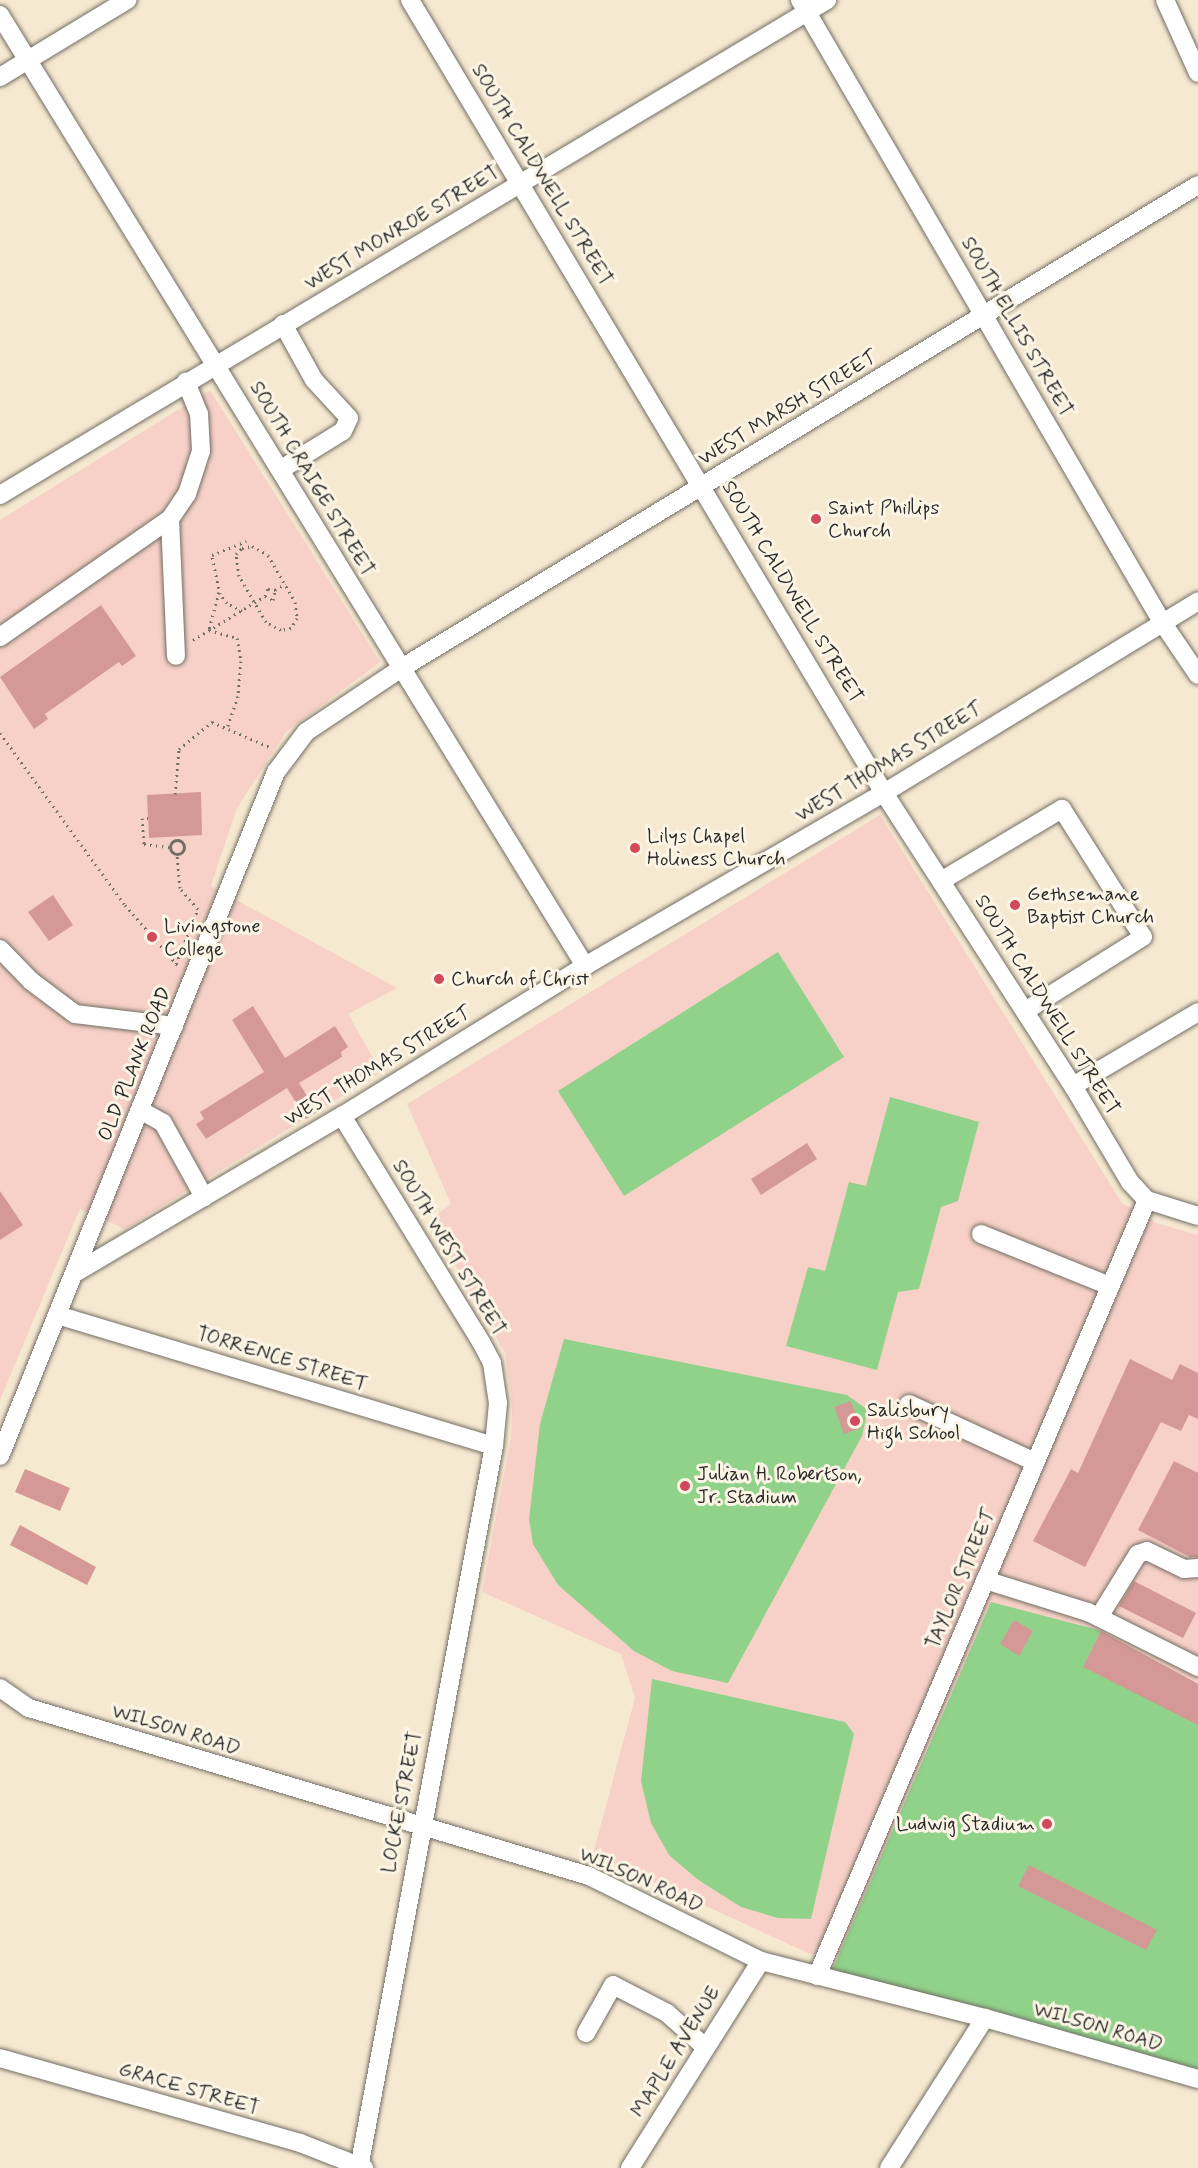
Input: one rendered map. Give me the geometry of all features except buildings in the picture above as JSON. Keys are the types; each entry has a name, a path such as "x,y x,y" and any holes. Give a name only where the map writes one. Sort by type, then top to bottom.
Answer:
{"street":[{"path":"0,77 127,0"},
{"name":"SOUTH CALDWELL STREET","path":"410,0 703,485 884,793 1073,1086 1130,1182 1147,1200"},
{"name":"WEST MONROE STREET","path":"0,495 521,184 804,6 827,0"},
{"path":"1165,0 1198,73"},
{"name":"SOUTH ELLIS STREET","path":"804,6 1162,622 1198,675"},
{"name":"SOUTH CRAIGE STREET","path":"0,15 26,61 216,364 400,669 585,966"},
{"name":"WEST MARSH STREET","path":"400,669 1198,185"},
{"path":"280,470 343,431 349,418 315,380 283,324"},
{"path":"0,637 170,519 187,494 201,451 199,414 186,382"},
{"path":"170,519 176,653"},
{"name":"WEST THOMAS STREET","path":"75,1274 342,1116 585,966 884,793 1198,600"},
{"name":"OLD PLANK ROAD","path":"0,1456 276,772 306,732 400,669"},
{"path":"941,881 1062,809 1143,937 1025,1011"},
{"path":"0,949 31,981 75,1014 174,1026"},
{"path":"1073,1086 1198,1012"},
{"path":"140,1110 163,1124 204,1197"},
{"name":"SOUTH WEST STREET","path":"342,1116 492,1363 498,1403 494,1446"},
{"path":"1147,1200 1198,1216"},
{"name":"TAYLOR STREET","path":"817,1976 1147,1200"},
{"path":"981,1234 1110,1286"},
{"name":"TORRENCE STREET","path":"57,1315 494,1446"},
{"path":"909,1404 1035,1462"},
{"name":"LOCKE STREET","path":"361,2167 420,1828 494,1446"},
{"path":"1099,1617 1131,1560 1138,1554 1147,1551 1184,1569 1198,1568"},
{"path":"985,1580 1099,1617 1198,1667"},
{"name":"WILSON ROAD","path":"0,1688 29,1708 420,1828 589,1876 761,1961 985,2018 1198,2079"},
{"name":"MAPLE AVENUE","path":"630,2168 761,1961"},
{"path":"586,2033 613,1985 667,2013 705,2047"},
{"path":"889,2168 985,2018"},
{"name":"GRACE STREET","path":"0,2058 300,2143 361,2167"}],"path":[{"path":"242,611 227,603 219,592 212,555 241,547 264,551 285,584 298,611 291,628 281,630 271,625 254,603 236,566 236,554 241,547 246,541"},
{"path":"176,653 265,596 268,588 275,590 285,584"},
{"path":"265,596 274,599 275,590"},
{"path":"209,630 219,592"},
{"path":"209,630 237,638 240,651 238,696 227,728"},
{"path":"175,794 180,747 212,722 288,756"},
{"path":"0,733 125,905 181,970"},
{"path":"148,818 142,818 144,844 170,847 177,854 180,888 198,909 176,964"},
{"path":"170,847 173,842 182,843 183,849 177,854"}],"shaded area":[{"name":"Livingstone College","path":"210,390 380,662 286,732 237,808 211,886 397,988 348,1014 381,1072 125,1229 80,1209 0,1400 0,520"},
{"name":"Salisbury High School","path":"880,815 1122,1203 1156,1223 1198,1235 1198,2056 886,1956 810,1954 593,1854 635,1698 621,1654 482,1592 511,1437 512,1406 505,1353 430,1220 451,1204 407,1104"}],"green space":[{"path":"778,952 844,1057 624,1196 558,1091"},
{"path":"890,1097 979,1122 958,1201 941,1207 919,1289 898,1292 877,1370 786,1346 808,1267 825,1271 849,1182 866,1186"},
{"name":"Julian H. Robertson, Jr. Stadium","path":"564,1339 847,1395 868,1410 862,1436 728,1683 672,1671 634,1651 558,1585 533,1544 529,1519 540,1424"},
{"name":"Ludwig Stadium","path":"991,1602 1098,1630 1198,1684 1198,2069 832,1971"},
{"path":"652,1679 845,1722 854,1734 811,1919 778,1918 741,1907 697,1879 669,1855 651,1823 641,1781"}],"place":[{"name":"Saint Phillips Church","path":"816,519"},
{"name":"Lilys Chapel Holiness Church","path":"635,848"},
{"name":"Gethsemane Baptist Church","path":"1015,905"},
{"name":"Livingstone College","path":"152,937"},
{"name":"Church of Christ","path":"439,979"},
{"name":"Salisbury High School","path":"855,1421"},
{"name":"Julian H. Robertson, Jr. Stadium","path":"685,1486"},
{"name":"Ludwig Stadium","path":"1047,1824"}]}
